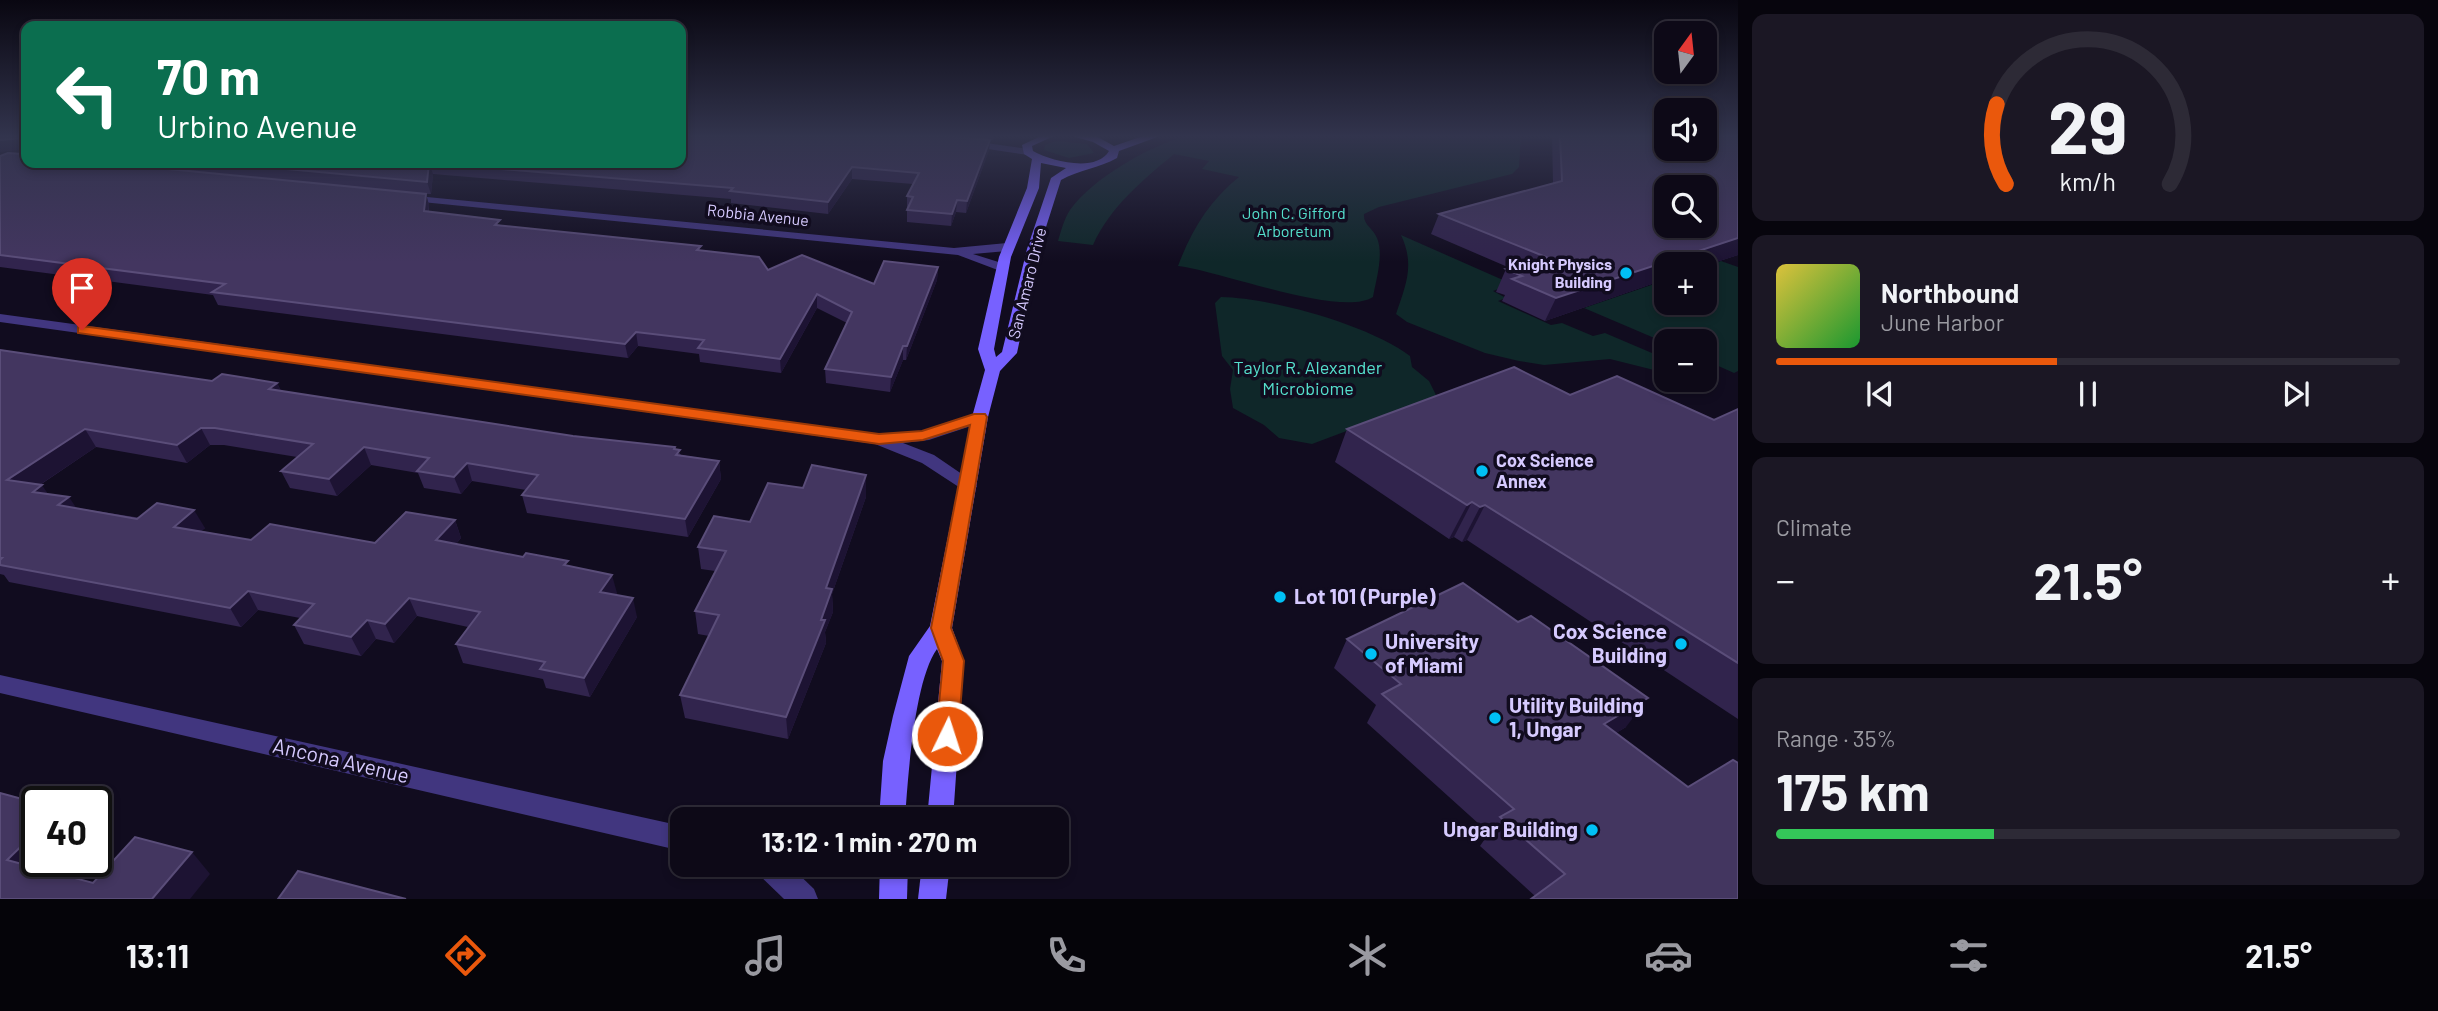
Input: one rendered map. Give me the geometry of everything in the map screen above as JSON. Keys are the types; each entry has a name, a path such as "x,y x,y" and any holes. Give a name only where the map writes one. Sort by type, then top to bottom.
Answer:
{"street":[{"name":"San Amaro Drive","path":"993,370 986,349 1007,247 1033,188 1033,178"},
{"name":"San Amaro Drive","path":"890,807 899,738 920,656 941,628 980,417 993,370 1009,353 1031,260 1056,178"},
{"name":"Robbia Avenue","path":"388,196 954,252 1007,247"},
{"path":"1014,232 1021,246 1020,252 1031,260"},
{"name":"Robbia Avenue","path":"954,252 1003,268"},
{"path":"0,318 879,439 923,436 980,417"},
{"path":"879,439 929,459 968,487"},
{"path":"941,628 953,661 941,807"},
{"name":"Ancona Avenue","path":"0,684 670,836"},
{"path":"780,877 804,899"},
{"path":"893,899 894,877"},
{"path":"932,899 935,877"}],"green space":[{"name":"John C. Gifford Arboretum","path":"1103,178 1146,178 1108,218 1093,245 1058,241 1070,210"},
{"name":"John C. Gifford Arboretum","path":"1238,178 1496,178 1379,207 1364,214 1365,221 1377,238 1380,260 1373,297 1357,302 1309,298 1178,266 1202,217"},
{"path":"1401,235 1512,284 1493,291 1506,298 1498,301 1551,325 1562,323 1593,336 1605,333 1654,354 1654,370 1610,359 1544,365 1519,361 1485,353 1407,322 1396,314 1408,274"},
{"path":"1721,261 1738,267 1738,371 1734,373 1717,365 1717,329 1654,329 1654,338 1584,308 1654,284 1654,315 1717,315 1717,262"},
{"name":"Taylor R. Alexander Microbiome","path":"1221,297 1292,308 1370,334 1410,356 1412,367 1429,381 1437,397 1312,444 1279,438 1264,425 1233,408 1230,389 1233,370 1222,356 1215,303"}],"building":[{"path":"0,178 260,178 426,194 424,211 500,220 495,225 701,246 697,250 759,257 768,270 802,255 874,284 884,261 938,267 907,346 903,346 891,377 825,369 852,312 817,294 780,359 698,348 704,340 636,332 625,344 212,292 225,284 0,255"},
{"path":"383,178 427,178 427,182"},
{"path":"611,178 844,178 828,202 730,191 733,188"},
{"path":"916,178 976,178 967,201 957,200 952,214 907,210 913,197 907,196"},
{"path":"1562,178 1654,178 1654,238 1717,238 1717,178 1738,178 1738,238 1696,252 1654,252 1654,266 1556,298 1512,279 1522,276 1506,269 1546,257 1439,214 1562,181"},
{"path":"0,350 212,381 222,374 277,383 269,389 573,436 675,447 674,449 680,450 676,455 719,461 685,519 522,495 538,475 467,463 454,477 417,471 429,458 364,447 329,479 281,471 313,444 215,428 201,428 177,445 85,429 7,480 42,485 33,492 69,497 58,505 137,519 157,503 194,510 174,527 251,540 270,524 375,543 406,512 455,520 436,540 523,557 526,553 568,561 564,565 612,575 600,592 633,598 584,678 540,669 545,662 456,644 480,612 409,598 385,624 367,620 351,637 294,625 314,604 248,591 230,608 0,565"},
{"path":"1514,367 1570,395 1617,376 1714,420 1738,409 1738,663 1485,505 1480,507 1472,502 1467,505 1347,429"},
{"path":"812,465 866,475 826,588 832,589 821,620 825,620 786,717 680,695 719,615 695,611 726,551 698,547 714,516 750,522 768,483 803,488"},
{"path":"1463,583 1518,622 1531,616 1648,698 1604,724 1688,787 1733,760 1738,763 1738,899 1531,899 1565,874 1500,817 1514,809 1382,694 1401,684 1347,639"},
{"path":"0,793 21,799 21,846 7,860 21,864 21,877 71,877 93,883 98,877 112,877 112,862 135,837 192,852 152,899 0,899"},
{"path":"298,871 406,899 278,899"}],"place":[{"name":"Knight Physics Building","path":"1626,273"},
{"name":"Cox Science Annex","path":"1482,471"},
{"name":"Lot 101 (Purple)","path":"1280,597"},
{"name":"Cox Science Building","path":"1681,644"},
{"name":"University of Miami","path":"1371,654"},
{"name":"Utility Building 1, Ungar","path":"1495,718"},
{"name":"Ungar Building","path":"1592,830"}],"route":[{"path":"82,330 879,439 923,436 980,417 941,628 953,661 947,736"}]}
